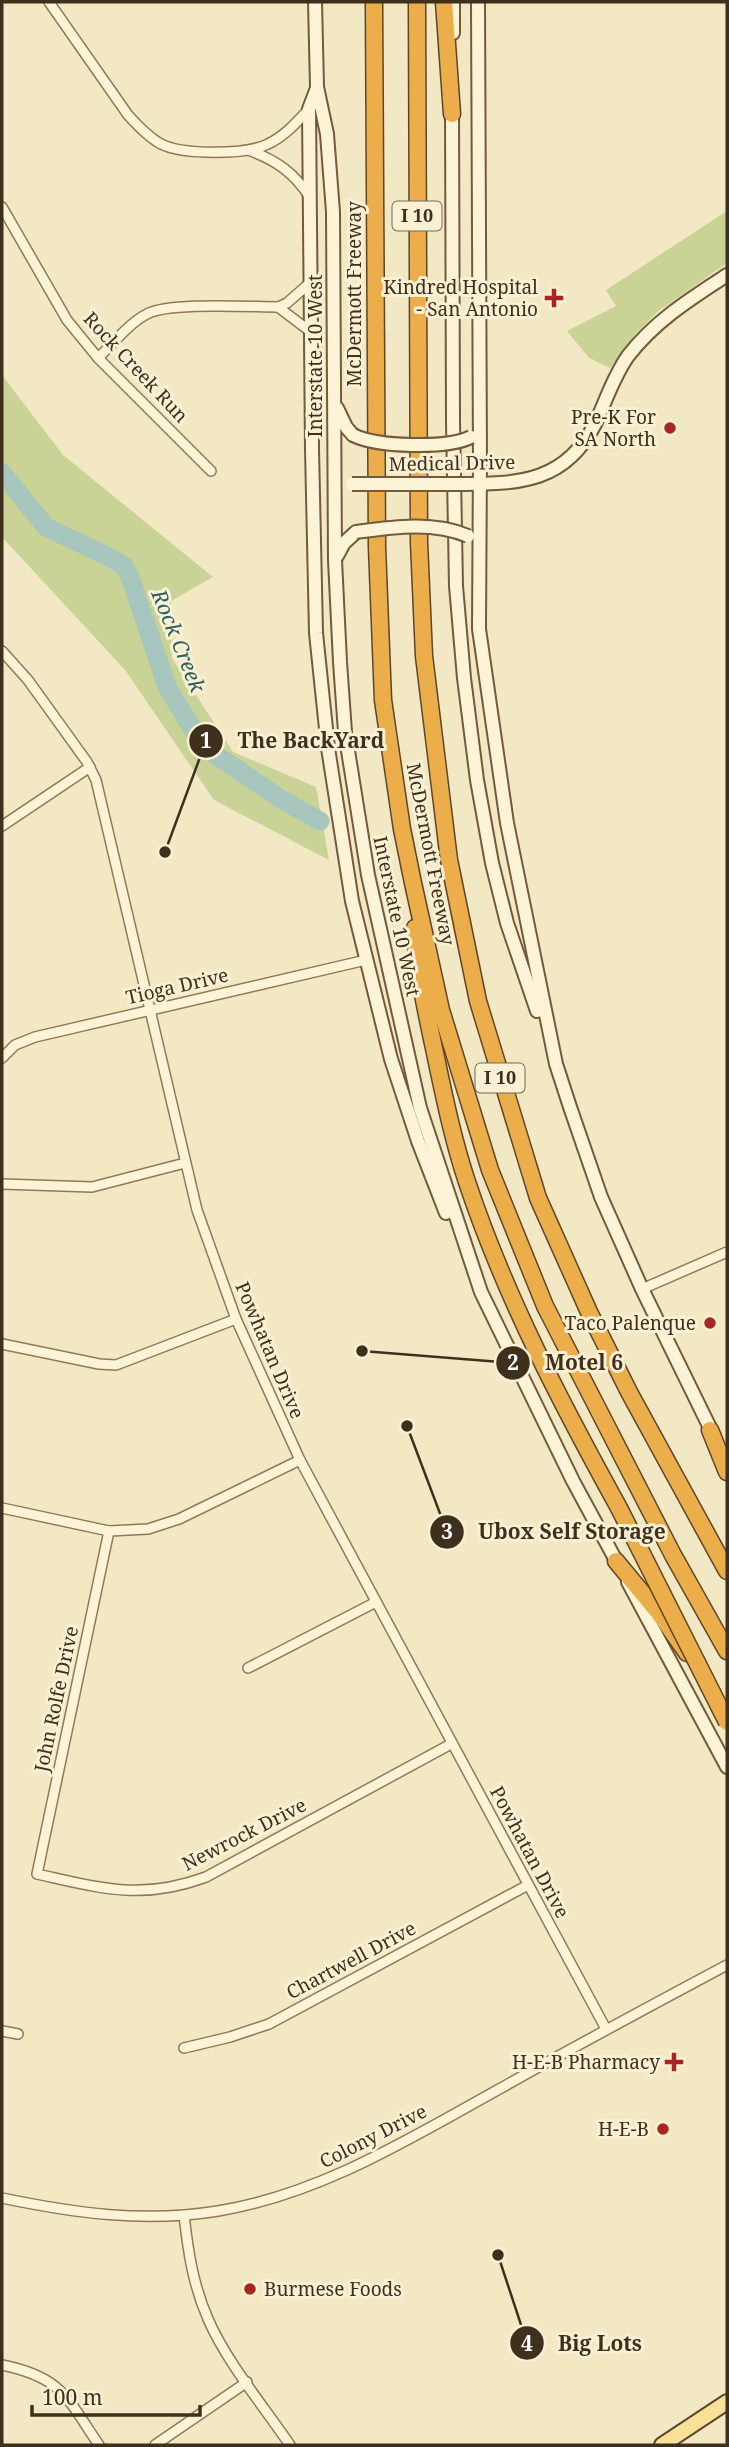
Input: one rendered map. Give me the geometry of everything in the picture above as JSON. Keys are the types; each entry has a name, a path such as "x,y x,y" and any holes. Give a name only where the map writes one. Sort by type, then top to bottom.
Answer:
{"highway":[{"name":"McDermott Freeway","path":"374,2 377,547 383,700 397,802 413,883 441,1010 490,1170 545,1306 673,1555 727,1651"},
{"name":"McDermott Freeway","path":"417,2 419,542 424,656 449,860 478,1001 538,1198 623,1381 727,1571"},
{"path":"443,2 452,114"},
{"path":"413,883 417,967 448,1111 467,1181 521,1320 727,1721"},
{"path":"710,1430 727,1472"},
{"path":"616,1560 659,1613 727,1710"}],"main road":[{"name":"Interstate 10 West","path":"315,2 317,87 327,134 333,212 335,560 345,732 368,875 419,1108 481,1292 573,1481 727,1767"},
{"path":"453,2 452,317 456,586 477,780 492,863 507,923 601,1197 642,1289 727,1461"},
{"path":"478,2 481,484 479,629 501,786 555,1064"},
{"path":"317,87 309,109 316,633 335,800 352,901 391,1059 418,1141 457,1241 481,1292"},
{"name":"Medical Drive","path":"334,483 516,483 534,479 555,469 576,453 587,437 626,359 645,336 669,313 727,275"},
{"path":"335,405 345,428 353,435 395,444 462,441 471,437 480,418"},
{"path":"335,560 344,543 356,532 390,528 445,528 468,536 480,561"},
{"path":"662,2445 727,2402"}],"street":[{"path":"49,2 138,127 173,149 251,151 284,167 297,178 310,197"},
{"path":"251,151 281,136 309,109"},
{"name":"Rock Creek Run","path":"2,206 67,320 98,358 211,471"},
{"path":"98,358 144,315 155,310 278,307 287,303 311,282"},
{"path":"278,307 311,332"},
{"name":"Powhatan Drive","path":"2,651 28,680 90,767 102,803 197,1210 236,1319 300,1460 606,2029"},
{"path":"2,826 90,767"},
{"name":"Tioga Drive","path":"2,1058 12,1046 28,1039 366,960"},
{"path":"2,1184 92,1186 186,1163"},
{"path":"642,1289 727,1252"},
{"path":"2,1344 116,1365 236,1319"},
{"path":"2,1508 108,1531 129,1531 160,1526 300,1460"},
{"name":"John Rolfe Drive","path":"37,1874 108,1531"},
{"path":"248,1668 376,1602"},
{"name":"Newrock Drive","path":"37,1874 132,1892 170,1889 188,1884 206,1877 451,1744"},
{"name":"Chartwell Drive","path":"184,2048 269,2024 528,1885"},
{"name":"Colony Drive","path":"2,2198 112,2216 184,2215 217,2211 270,2199 347,2171 727,1965"},
{"path":"2,2031 18,2034"},
{"path":"184,2215 190,2265 208,2320 224,2349 290,2445"},
{"path":"2,2365 35,2373 50,2381 67,2398 99,2445"},
{"path":"155,2445 247,2382"}],"green space":[{"path":"727,211 727,263 657,312 610,368 589,358 567,331 616,306 606,290"},
{"path":"2,375 63,455 213,577 171,601 172,658 233,752 316,787 329,860 214,800 125,670 2,537"}],"waterway":[{"name":"Rock Creek","path":"2,473 46,527 125,567 168,689 204,747 281,799 320,821"}],"place":[{"name":"Kindred Hospital - San Antonio","path":"554,298"},
{"name":"Pre-K For SA North","path":"670,428"},
{"name":"The BackYard","path":"165,852"},
{"name":"Taco Palenque","path":"710,1323"},
{"name":"Motel 6","path":"362,1351"},
{"name":"Ubox Self Storage","path":"407,1426"},
{"name":"H-E-B Pharmacy","path":"674,2062"},
{"name":"H-E-B","path":"663,2129"},
{"name":"Big Lots","path":"498,2255"},
{"name":"Burmese Foods","path":"250,2289"}]}
